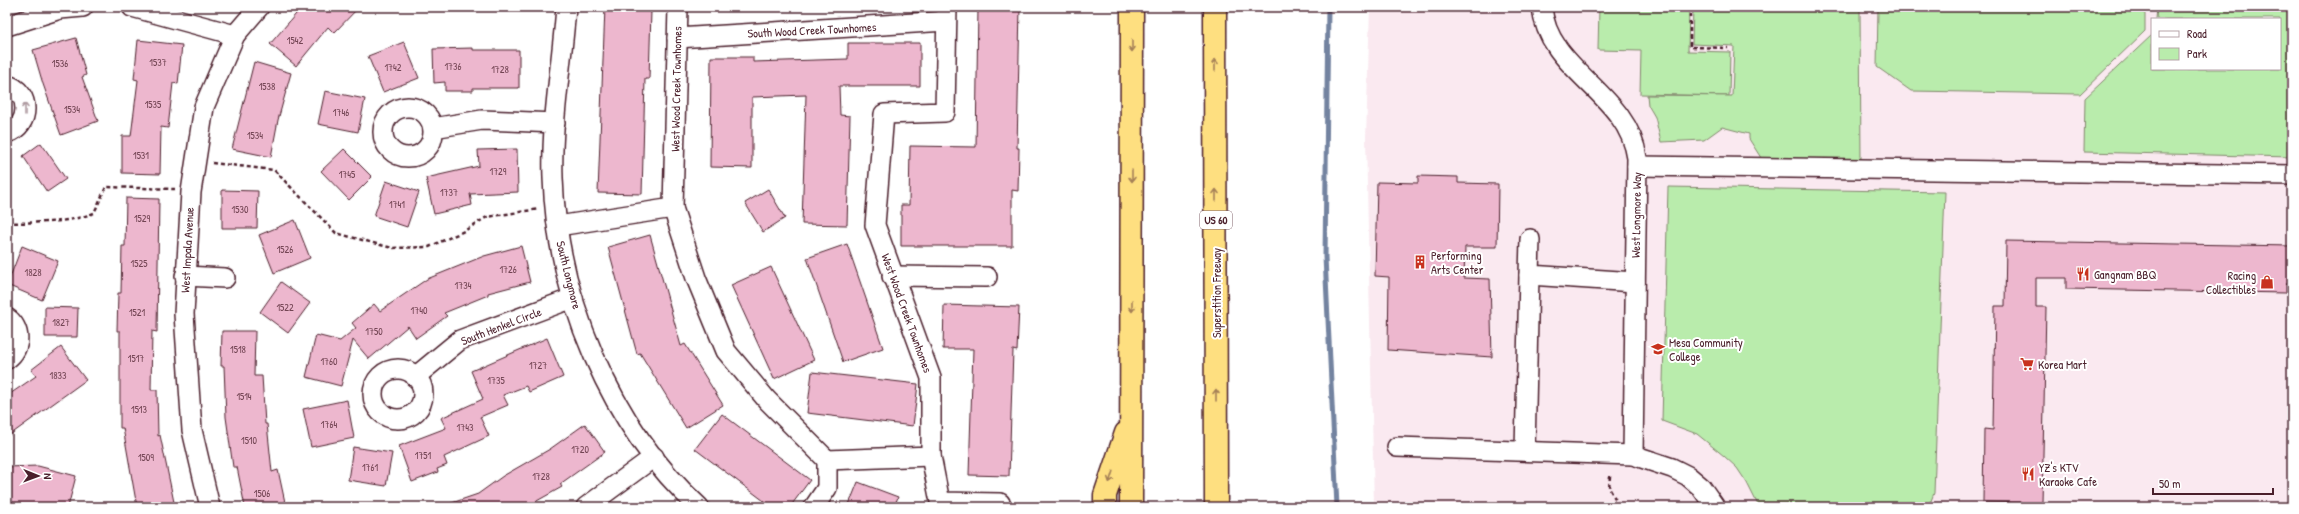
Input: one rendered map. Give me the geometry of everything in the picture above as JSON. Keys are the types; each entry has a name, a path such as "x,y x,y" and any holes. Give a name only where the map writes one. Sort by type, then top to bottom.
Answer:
{"highway":[{"path":"1131,507 1132,7"},
{"name":"Superstition Freeway","path":"1215,7 1216,507"},
{"path":"1105,507 1105,495 1132,413"},
{"path":"1217,434 1220,507"}],"street":[{"path":"7,26 60,9 83,7"},
{"path":"132,7 235,35"},
{"name":"West Impala Avenue","path":"210,507 192,430 184,314 191,192 204,107 235,35 258,7"},
{"name":"South Longmore","path":"566,7 555,123 553,178 555,208 564,267 589,344 607,384 625,416 654,457 684,494 699,507"},
{"name":"West Wood Creek Townhomes","path":"678,7 673,208 696,278 726,351 767,400 827,460"},
{"name":"West Longmore Way","path":"1542,7 1544,21 1557,46 1568,61 1619,114 1628,127 1634,140 1637,166 1633,455"},
{"name":"West Wood Creek Townhomes","path":"931,456 931,378 892,276 875,225 884,114 945,112 947,14"},
{"name":"South Wood Creek Townhomes","path":"677,38 947,14"},
{"path":"7,85 17,90 22,96 25,113 18,128 7,133"},
{"path":"433,128 482,120 555,123"},
{"path":"1637,166 2292,176"},
{"path":"558,226 673,208"},
{"path":"1524,451 1530,239"},
{"path":"1529,275 1635,282"},
{"path":"185,276 225,278"},
{"path":"892,276 987,277"},
{"name":"South Henkel Circle","path":"415,376 460,340 573,298"},
{"path":"7,318 15,326 18,343 15,351 7,359"},
{"path":"1397,447 1633,455 1672,468 1688,476 1701,487 1715,507"},
{"path":"814,507 827,488 827,460 931,456 940,502 1000,503"},
{"path":"586,507 654,457"}],"path":[{"path":"1690,7 1690,47 1728,48"},
{"path":"195,161 274,170 336,233 392,248 430,248 464,231 487,217 555,208"},
{"path":"7,223 39,223 85,216 94,213 106,187 178,189 191,192"},
{"path":"1610,476 1610,488 1620,507"}],"shaded area":[{"name":"Mesa Community College","path":"1370,7 2292,7 2292,507 1374,507 1366,138"}],"green space":[{"path":"1599,7 1689,7 1688,51 1730,52 1729,96 1640,94 1641,51 1598,50"},
{"path":"1693,7 1860,7 1861,162 1763,161 1749,139 1749,134 1722,127 1704,140 1661,142 1655,117 1648,105 1647,95 1732,96 1734,46 1692,44"},
{"path":"1878,7 2145,7 2145,31 2080,94 1911,91 1877,67"},
{"path":"2157,7 2292,7 2292,157 2084,152 2085,98 2151,36 2151,70 2281,70 2281,18 2156,18"},
{"path":"1668,187 1945,192 1934,493 1931,501 1921,507 1758,505 1747,483 1737,468 1724,456 1697,434 1662,421"}],"building":[{"path":"302,7 359,7 334,33 328,27 296,66 270,44"},
{"path":"605,7 643,7 643,10 651,11 649,79 645,79 642,194 598,193"},
{"path":"978,7 1020,7 1017,148 1019,148 1018,191 1012,190 1012,246 901,246 901,205 909,205 910,146 976,147"},
{"path":"76,38 86,75 82,77 98,121 61,135 33,50"},
{"path":"138,40 182,45 178,84 173,83 168,128 161,127 160,174 122,173 122,136 131,136 138,80 134,79"},
{"path":"404,42 419,78 383,92 368,56"},
{"path":"848,43 920,43 920,86 839,86 840,115 850,116 847,225 802,224 806,95 752,97 752,168 710,167 711,57 753,57 753,62 848,59"},
{"path":"473,48 473,50 519,50 519,88 473,88 473,91 445,91 445,82 434,83 433,49"},
{"path":"254,62 291,73 278,120 271,157 232,149"},
{"path":"325,91 365,99 358,132 318,124"},
{"path":"41,143 66,179 47,192 23,156"},
{"path":"344,149 372,177 349,200 321,171"},
{"path":"517,149 518,192 470,194 472,205 434,214 426,178 479,166 478,150"},
{"name":"Performing Arts Center","path":"1418,176 1458,177 1458,183 1498,184 1497,247 1465,247 1464,278 1490,279 1492,357 1388,350 1389,277 1375,276 1377,182 1418,183"},
{"path":"386,181 419,192 407,227 374,216"},
{"path":"768,189 785,218 763,232 745,203"},
{"path":"222,190 258,191 257,228 222,228"},
{"path":"126,198 159,199 157,332 152,331 151,390 157,390 158,436 160,435 175,507 137,507 123,428 120,428 120,331 117,331 118,293 121,293 122,246 125,246"},
{"path":"295,220 310,258 274,273 259,235"},
{"path":"650,235 681,346 685,344 723,405 686,428 640,353 637,354 608,247"},
{"path":"2006,241 2292,246 2292,283 2286,283 2286,293 2066,289 2066,278 2036,278 2036,307 2046,307 2042,503 1983,502 1984,429 1993,430 1995,306 2005,306"},
{"path":"847,244 883,348 843,362 807,258"},
{"path":"22,246 58,261 42,300 7,285"},
{"path":"521,246 530,282 488,293 488,295 444,313 447,316 416,338 408,326 369,359 353,340 341,386 306,377 316,335 340,341 356,328 352,323 374,304 380,311 427,279 484,256"},
{"path":"771,267 814,360 774,379 731,285"},
{"path":"281,282 310,303 288,333 260,312"},
{"path":"944,305 1019,307 1017,351 1013,350 1009,476 969,475 973,349 943,349"},
{"path":"45,307 78,308 77,337 45,337"},
{"path":"222,331 255,331 254,376 262,376 265,424 267,424 272,472 278,470 286,507 245,507 237,467 233,467 226,417 224,366 221,366"},
{"path":"547,338 563,377 529,392 526,386 503,395 508,405 480,417 489,436 444,457 447,465 437,469 438,472 412,482 399,446 446,428 441,418 483,399 471,371"},
{"path":"61,347 86,380 7,437 7,396 36,376 31,370"},
{"path":"812,372 918,384 913,426 807,413"},
{"path":"347,400 354,438 311,447 303,409"},
{"path":"722,414 810,480 790,507 772,507 695,449"},
{"path":"585,424 605,452 560,484 562,487 526,507 446,507 446,505 478,494 503,476 550,449"},
{"path":"353,447 392,453 386,486 348,480"},
{"path":"38,466 76,476 68,507 7,505 7,467"},
{"path":"858,482 898,497 894,507 848,507"}],"waterway":[{"path":"1328,7 1325,257 1337,507"}],"place":[{"name":"Performing Arts Center","path":"1420,262"},
{"name":"Gangnam BBQ","path":"2083,274"},
{"name":"Racing Collectibles","path":"2267,282"},
{"name":"Mesa Community College","path":"1658,349"},
{"name":"Korea Mart","path":"2027,364"},
{"name":"YZ's KTV Karaoke Cafe","path":"2028,474"}]}
